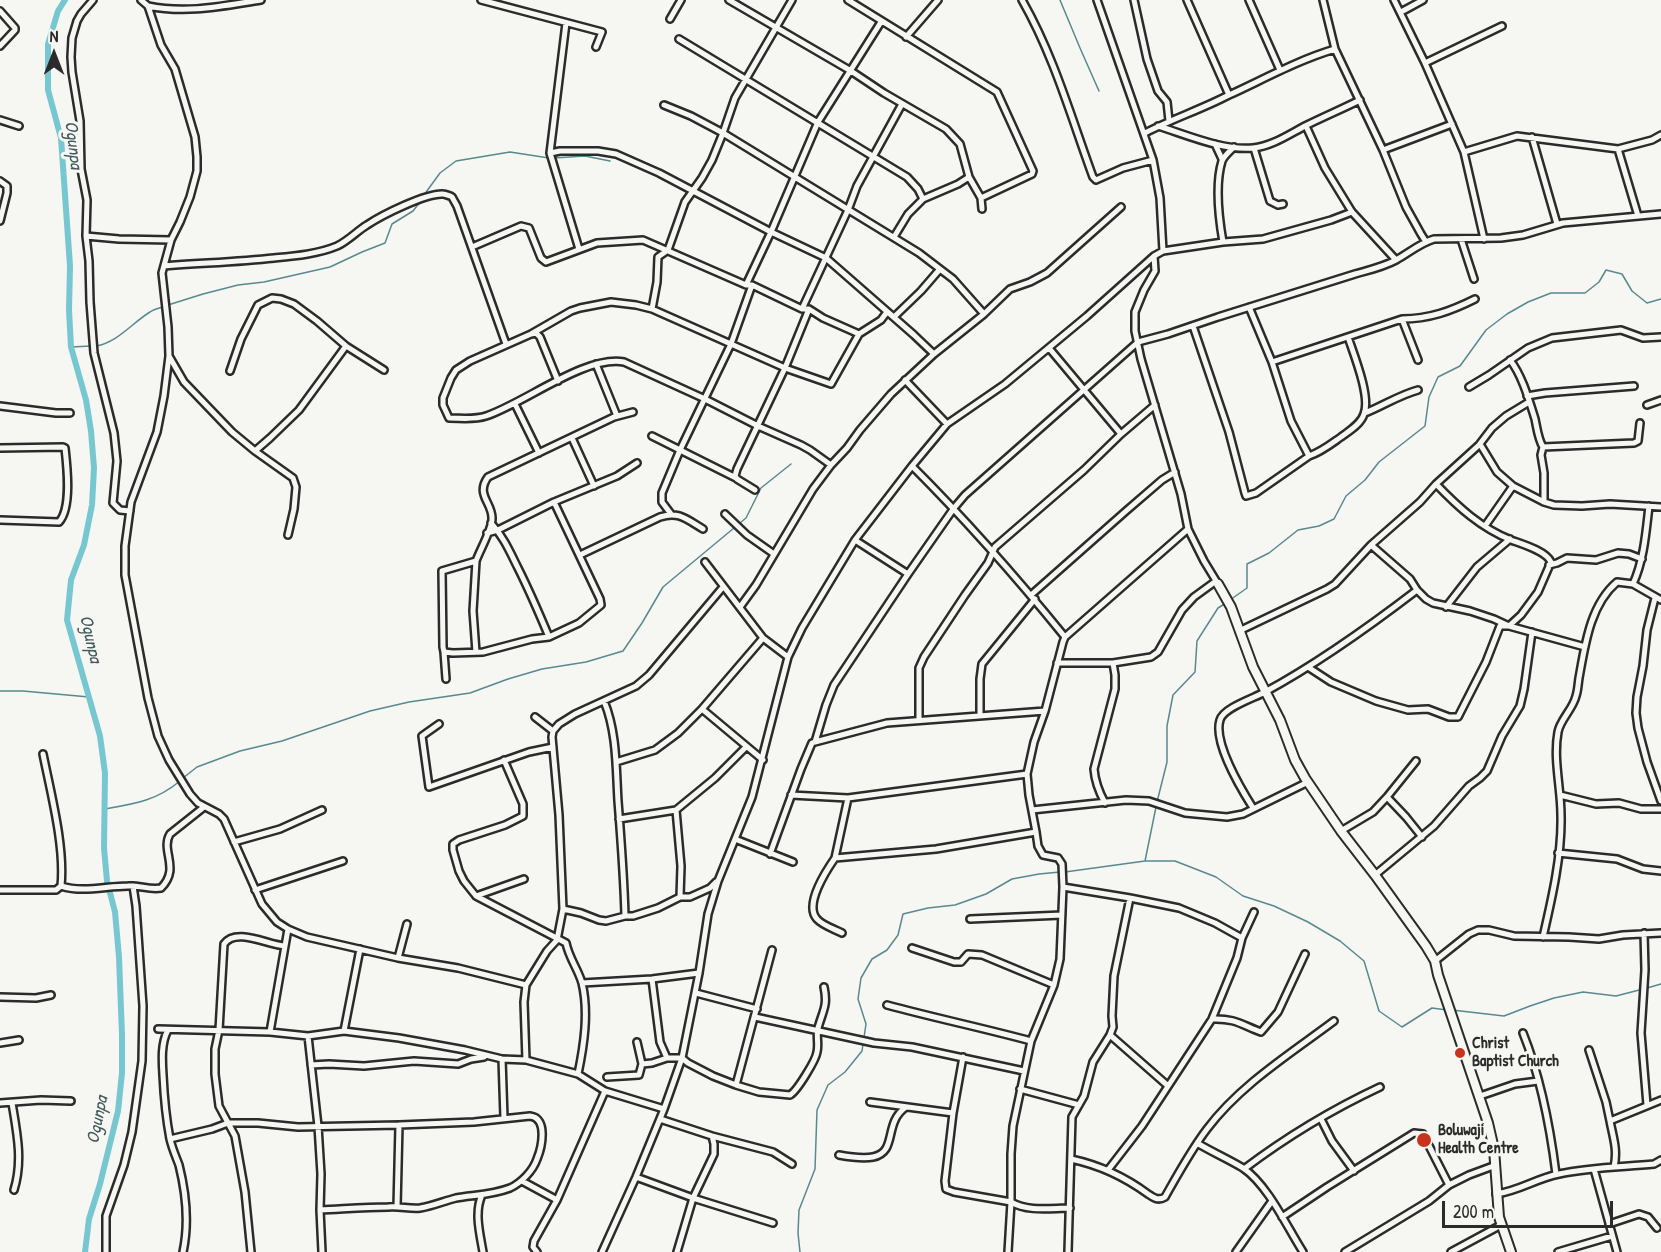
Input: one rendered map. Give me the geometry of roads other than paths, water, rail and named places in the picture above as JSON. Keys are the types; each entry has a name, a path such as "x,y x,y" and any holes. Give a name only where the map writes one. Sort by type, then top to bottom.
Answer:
{"street":[{"path":"93,0 77,21 71,48 72,72 80,121 81,169 87,200 86,236 94,352 114,433 117,461 113,503 120,510 130,511"},
{"path":"141,0 148,6 168,10 202,9 261,0"},
{"path":"481,0 602,32 596,47"},
{"path":"670,19 681,0"},
{"path":"729,0 946,129 960,144 969,177 981,198 982,209"},
{"path":"652,309 657,282 658,257 668,250 685,202 702,177 723,133 735,98 792,0"},
{"path":"848,0 993,89 1002,102 1033,171 1032,174 981,198"},
{"path":"906,37 938,0"},
{"path":"1022,0 1043,41 1093,177 1096,180 1153,159"},
{"path":"1134,0 1147,59 1158,91 1167,102 1169,121"},
{"path":"1187,0 1229,95"},
{"path":"1249,0 1280,70"},
{"path":"1323,0 1335,49 1383,150 1406,207 1426,242"},
{"path":"1394,0 1425,63 1464,152 1484,239"},
{"path":"1401,12 1423,0"},
{"path":"1098,1 1153,159 1160,198 1163,251"},
{"path":"148,6 161,45 175,69 196,145 197,171 184,214 171,240 162,273 169,356 157,432 149,458 136,486 130,511 126,546 125,575 150,708 158,736 169,760 190,794 204,807 224,819 268,914 288,929 307,938 398,958 458,968 526,985"},
{"path":"0,11 15,30 0,46"},
{"path":"671,514 662,502 662,493 731,344 749,285 771,232 818,122 881,22"},
{"path":"566,23 550,153 579,249"},
{"path":"1425,63 1502,26"},
{"path":"679,39 907,177 918,189 923,199"},
{"path":"1145,133 1280,70 1335,49"},
{"path":"1158,126 1215,144 1254,148 1269,144 1360,100"},
{"path":"737,479 735,476 737,469 785,368 826,258 857,186 902,104"},
{"path":"664,105 692,116 723,133 894,237 953,279 984,314"},
{"path":"0,120 19,126"},
{"path":"1383,150 1452,124"},
{"path":"1306,126 1325,168 1352,212 1396,260"},
{"path":"1464,152 1517,136 1618,149 1652,140 1661,135"},
{"path":"1532,137 1557,224"},
{"path":"1215,144 1222,159 1219,187 1223,242"},
{"path":"1222,159 1234,147"},
{"path":"1254,148 1270,201 1278,205 1283,204"},
{"path":"1618,149 1638,216"},
{"path":"550,153 598,151 616,154 659,173 826,258 934,354"},
{"path":"894,237 908,214 923,199 969,177"},
{"path":"0,181 7,186 7,193 0,221"},
{"path":"164,266 248,261 295,256 328,249 340,245 389,213 425,198 444,194 452,197 457,206 506,344"},
{"path":"740,607 756,585 813,489 891,394 1010,289 1047,273 1120,207"},
{"path":"602,1252 660,1119 682,1058 696,993 705,925 718,881 752,797 788,657 808,617 855,540 947,424 1005,384 1113,294 1154,256 1163,251 1263,239 1352,212"},
{"path":"815,742 830,693 954,508 965,495 1138,342 1377,268 1434,240 1501,238 1523,235 1557,224 1661,214"},
{"path":"472,248 507,231 526,226 531,231 541,258 546,262 597,243 643,240 859,334"},
{"path":"86,236 171,240"},
{"path":"1461,239 1474,279"},
{"path":"1154,256 1155,271 1135,312 1135,331 1141,359 1175,472 1188,529 1231,607 1253,667 1280,720 1295,760 1341,831 1435,961 1491,1134 1496,1165 1498,1217 1511,1252"},
{"path":"894,317 940,269"},
{"path":"230,371 241,339 258,306 272,298 294,304 346,346 384,370"},
{"path":"1272,362 1402,319 1415,320 1450,311 1475,299"},
{"path":"831,465 810,450 705,399 616,360 596,364 485,417 449,418 443,405 444,393 456,370 470,361 531,334 571,311 611,302 652,309 785,368 831,384 859,334 881,320 888,312"},
{"path":"1249,307 1272,362 1291,421 1309,456"},
{"path":"1402,319 1418,360"},
{"path":"1193,326 1229,432 1246,496 1256,493 1309,456 1318,453 1362,419 1365,413 1364,392 1348,337"},
{"path":"1469,387 1528,348 1552,338 1621,330 1643,338 1661,336"},
{"path":"531,334 536,333 540,337 558,381"},
{"path":"255,451 298,410 346,346"},
{"path":"1049,348 1121,434"},
{"path":"169,356 184,381 232,432 288,474 295,482 294,509 288,535"},
{"path":"1510,360 1515,366 1528,399 1540,441 1544,447 1542,455 1544,502"},
{"path":"596,364 617,416"},
{"path":"905,380 947,424"},
{"path":"1239,631 1327,590 1371,545 1480,444 1492,428 1528,399 1545,393 1634,386"},
{"path":"1365,413 1400,395 1418,390"},
{"path":"1647,405 1661,400"},
{"path":"515,404 539,453"},
{"path":"919,720 919,668 924,657 988,563 999,542 1084,470 1155,405"},
{"path":"0,406 70,414"},
{"path":"476,652 474,611 476,561 492,515 484,495 484,482 495,472 617,416 633,412"},
{"path":"1544,447 1634,443 1638,441 1640,423"},
{"path":"652,436 755,490"},
{"path":"572,438 594,486"},
{"path":"1480,444 1497,472 1513,486 1544,502 1573,506 1610,504 1655,506"},
{"path":"0,448 65,448 68,493 64,515 59,522 0,520"},
{"path":"487,533 617,476 637,463"},
{"path":"912,466 954,508 1033,597 1065,638"},
{"path":"980,716 982,664 1033,597 1135,503 1175,472"},
{"path":"1308,667 1331,682 1376,700 1408,710 1428,709 1449,717 1458,717 1486,662 1500,626 1509,626 1521,615 1538,592 1550,559 1472,518 1437,484"},
{"path":"1485,526 1513,486"},
{"path":"1633,584 1638,575 1655,506 1661,498"},
{"path":"444,652 453,654 483,652 532,639 549,637 579,623 601,605 554,502"},
{"path":"580,555 671,514 679,515 703,529"},
{"path":"725,514 747,535 774,554"},
{"path":"491,523 498,530 531,595 549,637"},
{"path":"1008,1252 1013,1126 1031,1041 1054,985 1060,959 1062,864 1058,858 1043,855 1038,846 1027,774 1034,742 1065,638 1188,529"},
{"path":"1446,607 1477,567 1510,539"},
{"path":"855,540 908,574"},
{"path":"1371,545 1410,579 1426,599 1446,607 1470,611 1494,618 1509,626 1585,647"},
{"path":"1549,565 1566,558 1596,560 1618,553 1642,559"},
{"path":"446,679 443,647 442,571 476,561"},
{"path":"705,562 763,638 788,657"},
{"path":"1057,663 1113,663 1151,657 1158,652 1182,610 1194,597 1217,582"},
{"path":"1543,937 1550,908 1561,832 1559,729 1576,697 1585,647 1596,610 1611,587 1617,582 1633,584 1658,599 1647,630 1636,713 1647,762 1661,801"},
{"path":"526,1060 524,1002 526,985 547,951 557,940 563,909 553,731 559,724 575,714 636,686 656,668 723,587"},
{"path":"1253,808 1238,782 1220,741 1220,717 1228,710 1266,692 1308,667 1417,590"},
{"path":"1375,875 1409,845 1422,837 1447,813 1469,786 1487,771 1502,736 1520,706 1532,632"},
{"path":"616,762 655,750 678,733 702,709 763,638"},
{"path":"1105,803 1099,792 1094,769 1115,689 1113,663"},
{"path":"604,702 610,721 616,762 625,916"},
{"path":"702,709 763,760"},
{"path":"770,854 812,743 887,723 1045,711"},
{"path":"535,717 553,731"},
{"path":"439,724 422,736 429,787 504,760 553,747"},
{"path":"619,819 676,810 715,778 746,747"},
{"path":"43,754 62,860 62,886"},
{"path":"504,760 523,804 523,816 505,825 459,840 452,847 459,871 476,896 566,943 582,983 585,1027 578,1074"},
{"path":"1341,831 1373,812 1416,761"},
{"path":"791,795 848,798 1027,774"},
{"path":"1032,810 1126,800 1149,801 1185,813 1227,817 1243,814 1308,782"},
{"path":"1560,795 1596,804 1619,803 1641,809 1661,809"},
{"path":"1387,797 1422,837"},
{"path":"842,933 814,916 812,902 835,858 848,798"},
{"path":"62,886 72,889 130,886 161,888 170,868 168,838 204,807"},
{"path":"234,842 280,829 322,810"},
{"path":"676,810 681,866 680,897"},
{"path":"835,858 936,849 1036,832"},
{"path":"735,839 793,862"},
{"path":"1558,853 1617,860 1643,869 1661,871"},
{"path":"255,890 343,861"},
{"path":"476,896 524,879"},
{"path":"563,909 606,921 642,914 680,897 690,897 710,888 718,881"},
{"path":"1063,884 1179,908 1215,923 1242,938"},
{"path":"0,890 56,890 62,886"},
{"path":"106,1252 106,1216 124,1165 132,1132 142,1061 143,997 136,906 130,886"},
{"path":"1069,1252 1072,1117 1084,1096 1093,1062 1113,1027 1114,976 1130,898"},
{"path":"1108,1170 1142,1126 1212,1019 1254,912"},
{"path":"970,919 1062,915"},
{"path":"398,958 407,924"},
{"path":"270,1032 288,929"},
{"path":"1435,961 1469,934 1478,930 1489,930 1514,936 1599,939 1661,933"},
{"path":"1644,933 1645,970 1641,1033 1647,1105"},
{"path":"250,1252 245,1192 235,1136 218,1101 214,1060 219,1030 224,944 233,937 285,946"},
{"path":"912,948 954,962 961,962 968,954 982,955 1054,985"},
{"path":"344,1031 360,950"},
{"path":"736,1085 772,950"},
{"path":"1212,1019 1228,1019 1261,1032 1278,1012 1305,954"},
{"path":"582,983 652,979 699,973"},
{"path":"652,979 660,1042 667,1058"},
{"path":"642,1064 667,1058 682,1058 688,1064 736,1085 766,1093 787,1096 793,1094 800,1086 816,1056 817,1031 826,1005 824,987"},
{"path":"696,993 757,1009"},
{"path":"0,997 36,998 51,995"},
{"path":"887,1005 1031,1041"},
{"path":"755,1017 874,1043 912,1047 1024,1071"},
{"path":"1071,1159 1089,1162 1108,1170 1155,1198 1165,1197 1197,1143 1228,1106 1259,1077 1334,1021"},
{"path":"158,1029 270,1032 308,1036 344,1031 399,1038 502,1059 526,1060 578,1074 605,1091 664,1109"},
{"path":"168,1030 163,1045 164,1098 171,1139 181,1175 187,1217 183,1252"},
{"path":"1523,1032 1532,1054 1546,1108 1556,1174"},
{"path":"1110,1035 1167,1085"},
{"path":"308,1036 318,1126 322,1252"},
{"path":"0,1043 20,1040"},
{"path":"607,1077 639,1075 642,1064 637,1042"},
{"path":"1589,1050 1606,1102 1616,1149 1614,1167"},
{"path":"310,1065 364,1066 414,1061 458,1064 488,1056"},
{"path":"963,1057 953,1113 946,1189 1011,1202 1027,1208 1070,1208"},
{"path":"502,1059 504,1118"},
{"path":"1480,1096 1515,1084 1538,1081"},
{"path":"1244,1169 1261,1156 1354,1099 1380,1087"},
{"path":"1020,1089 1079,1105"},
{"path":"537,1252 533,1247 534,1241 557,1200 605,1091"},
{"path":"0,1103 41,1100 71,1101"},
{"path":"1610,1121 1661,1100"},
{"path":"870,1102 953,1113"},
{"path":"12,1103 20,1161 14,1191"},
{"path":"839,1155 864,1158 882,1154 888,1149 895,1118 906,1107"},
{"path":"171,1139 212,1130 228,1123 298,1127 474,1122 535,1117 541,1124 542,1132 537,1160 522,1181 505,1189 418,1208 397,1206 320,1210"},
{"path":"660,1119 773,1152 792,1164"},
{"path":"1321,1119 1332,1141 1354,1172"},
{"path":"397,1206 399,1125"},
{"path":"1282,1217 1412,1135 1420,1133 1423,1134 1449,1185"},
{"path":"677,1252 693,1198 714,1154 712,1136"},
{"path":"1197,1143 1244,1169 1272,1201 1303,1252"},
{"path":"1496,1194 1509,1192 1556,1174 1654,1164 1661,1160"},
{"path":"1345,1252 1429,1201 1449,1185 1496,1165"},
{"path":"1594,1169 1617,1252"},
{"path":"636,1177 773,1223"},
{"path":"522,1181 557,1200"},
{"path":"482,1195 478,1202 478,1225 483,1252"},
{"path":"1236,1252 1272,1201"},
{"path":"1609,1224 1639,1214 1648,1217 1657,1228"},
{"path":"1451,1252 1501,1225"},
{"path":"1558,1252 1612,1236"}],"waterway":[{"name":"Ogunpa","path":"65,0 58,11 48,44 48,90 61,138 70,266 71,347 86,400 94,468 92,505 84,545 71,580 67,620 100,736 105,773 104,848 107,881 115,912 122,1035 122,1073 118,1111 89,1219 85,1252"},
{"path":"1060,0 1099,91"},
{"path":"424,195 440,173 456,161 510,152 549,158"},
{"path":"554,158 585,156 610,161"},
{"path":"168,305 238,285 264,282 330,267 385,243 392,224 413,211 420,202"},
{"path":"1230,600 1247,588 1247,564 1269,553 1298,530 1319,526 1334,519 1346,496 1365,480 1379,462 1425,426 1429,397 1438,377 1460,366 1486,330 1507,314 1551,293 1585,293 1599,282 1606,270 1622,274 1632,291 1647,303 1661,299"},
{"path":"96,346 111,341 143,316 164,307"},
{"path":"71,347 91,346"},
{"path":"183,778 197,767 240,751 282,741 370,711 409,702 470,693 542,669 586,662 623,651 663,587 746,518 761,488 791,464"},
{"path":"1157,802 1167,762 1167,726 1173,695 1195,672 1197,641 1218,608 1226,603"},
{"path":"0,691 89,697"},
{"path":"105,809 153,797 180,781"},
{"path":"1145,861 1156,807"},
{"path":"1065,872 1145,861 1175,861 1216,877 1243,896 1274,906 1340,941 1364,961 1379,1011 1402,1027 1432,1008 1447,1010"},
{"path":"800,1252 799,1210 815,1169 817,1110 828,1085 845,1072 862,1051 866,1024 858,999 861,978 872,959 887,950 898,935 903,914 955,905 986,894 1012,879 1060,872"},
{"path":"1647,988 1661,984"},
{"path":"1452,1010 1504,1016 1554,998 1583,992 1616,996 1643,989"}],"place":[{"name":"Christ Baptist Church","path":"1460,1053"},
{"name":"Boluwaji Health Centre","path":"1424,1140"}]}
